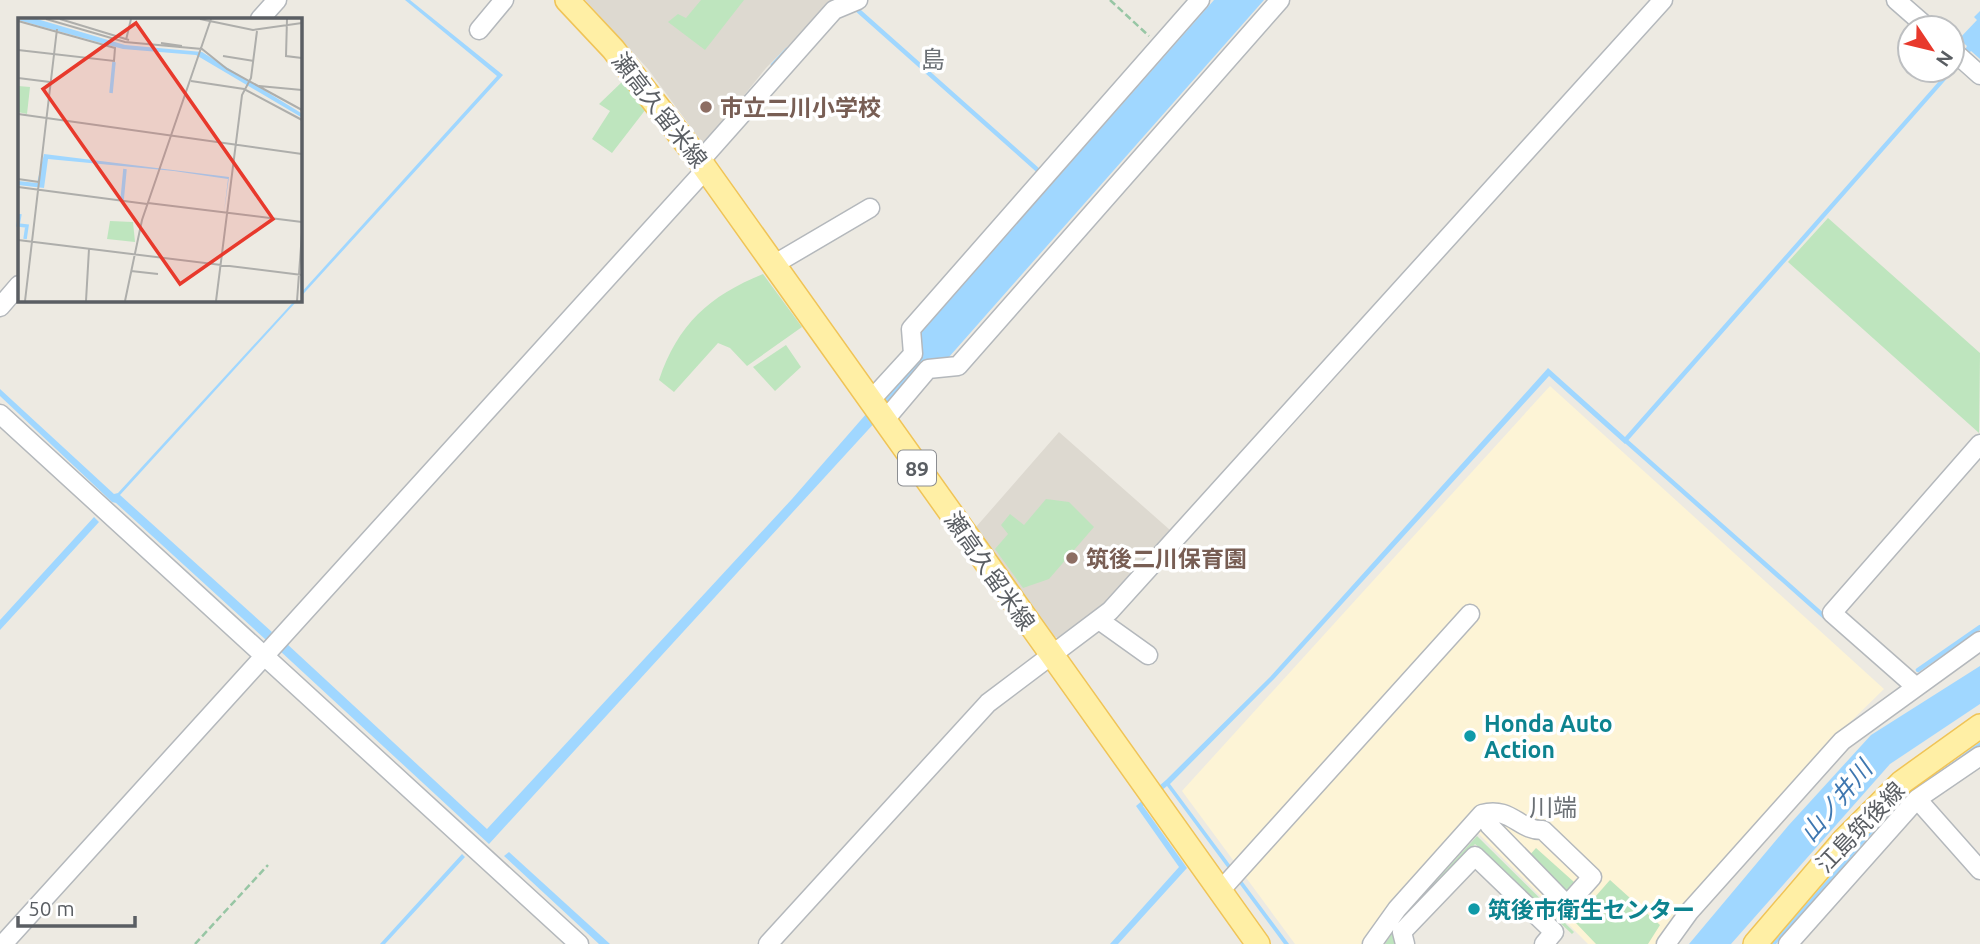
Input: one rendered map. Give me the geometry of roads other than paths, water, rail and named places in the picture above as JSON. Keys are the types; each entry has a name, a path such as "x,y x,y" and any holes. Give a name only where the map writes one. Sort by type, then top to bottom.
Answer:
{"main road":[{"name":"瀬高久留米線","path":"567,0 613,49 703,165 1052,658 1229,880 1258,944"},
{"name":"江島筑後線","path":"1755,944 1843,840 1902,782 1980,726"}],"street":[{"path":"261,18 277,0"},
{"path":"2,944 703,165 769,79 834,10 858,0"},
{"path":"870,401 913,354 911,329 1200,0"},
{"path":"884,421 928,369 958,366 1280,0"},
{"path":"768,944 988,703 1052,658 1099,620 1663,0"},
{"path":"1896,0 1912,14"},
{"path":"479,30 493,4"},
{"path":"1966,62 1980,75"},
{"path":"774,265 870,208"},
{"path":"0,307 18,286"},
{"path":"0,414 579,944"},
{"path":"1915,686 1832,612 1980,444"},
{"path":"1229,880 1470,614"},
{"path":"1099,620 1148,655"},
{"path":"1666,944 1689,912 1842,741 1980,641"},
{"path":"1788,944 1917,799 1980,756"},
{"path":"1917,799 1980,870"},
{"path":"1372,944 1397,909 1482,814 1499,811 1534,830 1543,830 1592,877 1567,905 1489,825"},
{"path":"1405,944 1402,932 1475,856 1554,932 1544,944"}],"water":[{"path":"405,0 410,0 503,75 301,297 301,293 497,76"},
{"path":"1214,0 1264,0 949,357 929,359 889,407 489,844 279,650 286,643 487,829 792,499 921,351 920,334"},
{"path":"1980,11 1980,59 1971,51 1968,54 1966,51 1966,32 1977,20 1974,17"},
{"path":"1936,84 1942,84 1625,444 1549,376 1275,678 1170,784 1289,944 1284,944 1167,786 1143,806 1187,868 1118,944 1110,944 1179,867 1136,806 1270,677 1548,368 1625,437"},
{"path":"294,301 297,301 120,495 272,632 266,640 112,502 0,396 0,389 114,494 118,493"},
{"path":"94,517 99,522 0,630 0,620"},
{"name":"山ノ井川","path":"1980,666 1980,704 1890,764 1731,944 1689,944 1788,826 1871,735"},
{"path":"1980,742 1980,746 1894,808 1776,944 1771,944 1890,808"},
{"path":"509,852 610,944 599,944 504,856"},
{"path":"462,854 465,857 385,944 380,944"}],"waterway":[{"path":"853,6 1041,173"},
{"path":"773,65 787,50"},
{"path":"1626,441 1827,619"},
{"path":"1918,670 1980,627"}],"place":[{"name":"市立二川小学校","path":"706,107"},
{"name":"筑後二川保育園","path":"1072,558"},
{"name":"Honda Auto Action","path":"1470,736"},
{"name":"筑後市衛生センター","path":"1474,909"}],"district":[{"name":"島","path":"933,59"},
{"name":"川端","path":"1553,807"}]}
